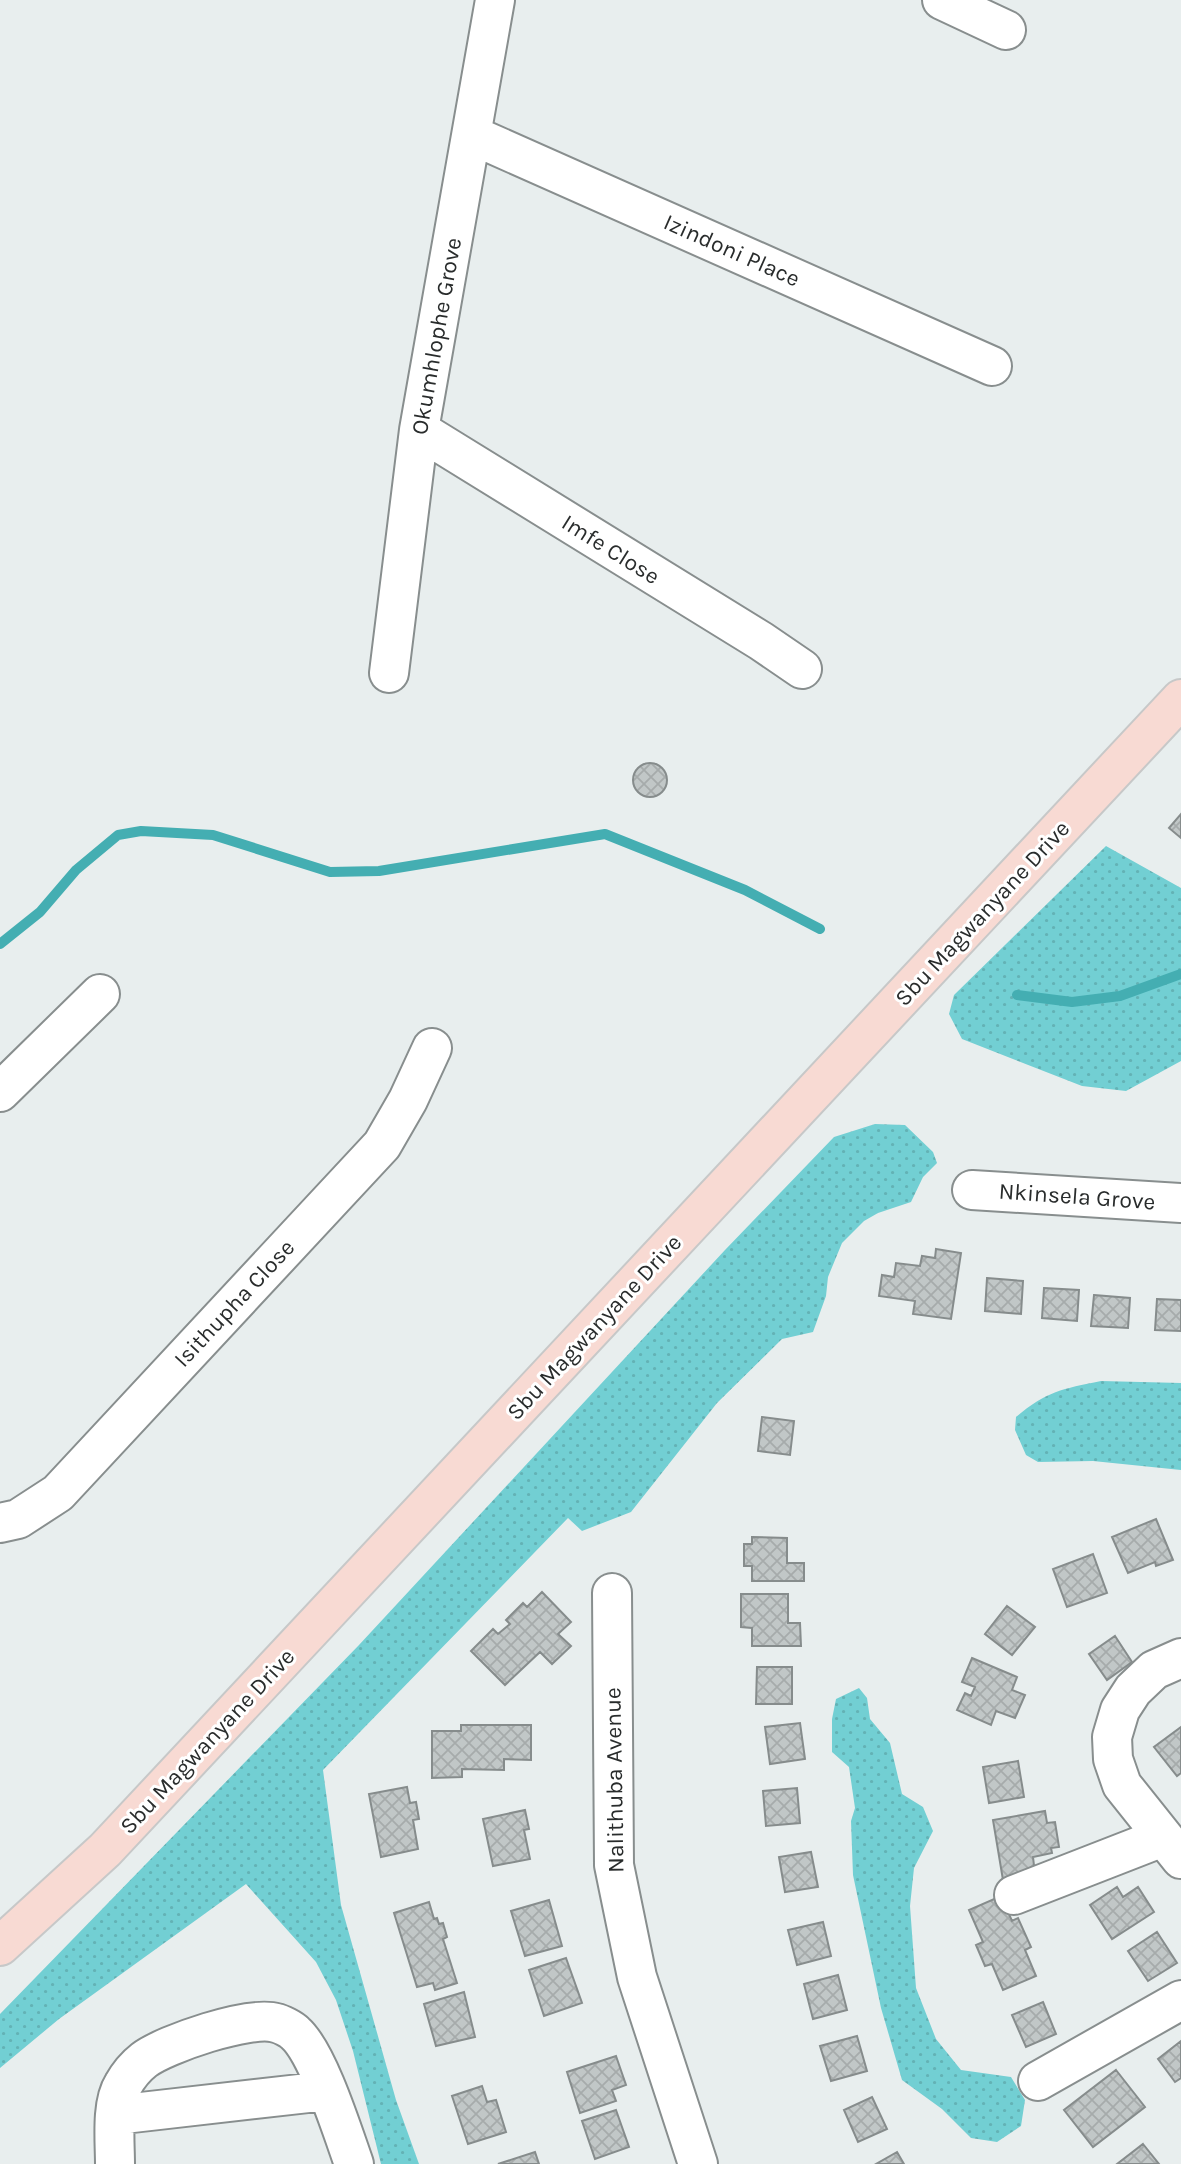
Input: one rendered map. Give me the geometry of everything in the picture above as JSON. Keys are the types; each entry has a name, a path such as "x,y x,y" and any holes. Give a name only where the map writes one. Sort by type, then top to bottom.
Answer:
{"main road":[{"name":"Sbu Magwanyane Drive","path":"0,1946 105,1850 1181,699"}],"street":[{"name":"Okumhlophe Grove","path":"389,673 419,430 495,0"},
{"path":"942,0 1006,30"},
{"name":"Izindoni Place","path":"472,135 992,366"},
{"name":"Imfe Close","path":"419,430 802,669"},
{"path":"0,1092 100,995"},
{"name":"Isithupha Close","path":"0,1523 18,1519 58,1493 382,1144 408,1100 432,1048"},
{"name":"Nkinsela Grove","path":"972,1190 1181,1203"},
{"name":"Nalithuba Avenue","path":"612,1593 614,1865 637,1977 698,2164"},
{"path":"1014,1895 1172,1848 1122,1784 1113,1759 1112,1737 1120,1710 1133,1690 1154,1670 1181,1658"},
{"path":"1038,2081 1181,2000"},
{"path":"115,2164 115,2115 121,2087 145,2060 166,2048 229,2027 276,2022 294,2032 310,2052 354,2164"},
{"path":"115,2115 326,2091"}],"shaded area":[{"path":"1106,846 1181,888 1181,1061 1126,1091 1082,1086 962,1039 949,1014 954,995"},
{"path":"875,1124 905,1125 933,1152 937,1163 923,1177 911,1202 878,1213 864,1221 842,1243 828,1277 826,1296 813,1332 782,1339 717,1403 631,1512 582,1531 568,1518 323,1770 341,1905 396,2100 419,2164 381,2164 353,2051 336,2000 316,1962 246,1884 59,2019 0,2068 0,2014 359,1645 725,1250 834,1137"},
{"path":"1101,1381 1181,1383 1181,1470 1093,1461 1038,1462 1026,1455 1015,1430 1016,1417 1056,1392"},
{"path":"859,1688 867,1698 870,1719 890,1743 902,1794 923,1807 933,1831 914,1868 910,1906 916,1988 936,2039 961,2070 1011,2077 1025,2100 1021,2126 997,2142 971,2138 942,2109 902,2080 881,2008 853,1875 851,1821 855,1808 849,1767 832,1752 832,1719 836,1699"}],"building":[{"path":"650,763 662,768 667,780 662,792 650,797 638,792 633,780 638,768"},
{"path":"1181,814 1181,838 1169,828"},
{"path":"936,1249 961,1253 951,1319 913,1314 915,1301 879,1296 882,1275 894,1277 896,1263 920,1266 922,1256 935,1258"},
{"path":"987,1278 1023,1281 1021,1314 985,1311"},
{"path":"1044,1288 1079,1290 1077,1321 1042,1318"},
{"path":"1094,1295 1130,1298 1128,1328 1091,1326"},
{"path":"1157,1299 1181,1300 1181,1331 1155,1330"},
{"path":"762,1417 794,1421 790,1455 758,1451"},
{"path":"1156,1519 1173,1560 1156,1566 1155,1562 1128,1573 1112,1537"},
{"path":"752,1537 787,1538 787,1563 804,1563 804,1581 752,1581 752,1566 744,1566 744,1544 752,1544"},
{"path":"1093,1554 1107,1593 1067,1607 1053,1569"},
{"path":"542,1592 571,1622 558,1634 571,1646 552,1664 540,1652 505,1685 471,1651 493,1629 498,1634 510,1624 506,1620 523,1603 527,1607"},
{"path":"741,1594 788,1594 788,1623 800,1623 801,1646 752,1646 752,1628 741,1627"},
{"path":"1007,1606 1035,1627 1012,1655 985,1634"},
{"path":"1115,1636 1132,1662 1107,1680 1089,1654"},
{"path":"972,1658 1017,1677 1012,1690 1025,1695 1015,1718 996,1711 991,1725 957,1710 965,1693 971,1696 975,1687 962,1682"},
{"path":"757,1667 792,1667 792,1704 756,1704"},
{"path":"800,1723 805,1759 770,1764 765,1727"},
{"path":"461,1725 531,1725 531,1760 504,1759 504,1770 462,1769 462,1777 432,1778 432,1731 461,1731"},
{"path":"1181,1727 1181,1773 1177,1776 1154,1747"},
{"path":"1018,1761 1024,1797 989,1803 983,1767"},
{"path":"407,1787 410,1803 416,1802 419,1819 413,1820 418,1849 381,1857 369,1794"},
{"path":"797,1788 800,1823 766,1826 763,1791"},
{"path":"525,1810 529,1829 524,1830 530,1859 493,1866 483,1819"},
{"path":"1045,1811 1047,1823 1055,1822 1059,1847 1051,1848 1052,1853 1033,1857 1035,1874 1003,1880 993,1820"},
{"path":"811,1852 818,1887 785,1892 779,1857"},
{"path":"1117,1887 1123,1897 1138,1887 1154,1912 1112,1939 1090,1905"},
{"path":"1001,1896 1012,1921 1018,1918 1031,1947 1025,1950 1036,1976 1003,1990 992,1964 985,1966 976,1945 983,1942 969,1910"},
{"path":"549,1900 562,1946 525,1956 511,1911"},
{"path":"429,1902 434,1919 437,1918 439,1924 443,1923 447,1937 443,1939 457,1983 435,1990 433,1983 417,1987 394,1913"},
{"path":"823,1922 831,1956 797,1965 788,1930"},
{"path":"1157,1932 1177,1963 1148,1981 1128,1951"},
{"path":"566,1958 582,2003 544,2016 529,1970"},
{"path":"838,1975 847,2010 813,2019 804,1984"},
{"path":"464,1992 475,2037 436,2046 424,2004"},
{"path":"1043,2002 1056,2034 1026,2047 1012,2015"},
{"path":"857,2036 867,2071 831,2081 820,2046"},
{"path":"1181,2041 1181,2078 1175,2082 1158,2059"},
{"path":"616,2056 626,2085 612,2090 616,2101 580,2113 567,2072"},
{"path":"1116,2070 1145,2107 1093,2147 1064,2110"},
{"path":"482,2086 487,2102 496,2100 506,2132 468,2144 452,2096"},
{"path":"872,2097 887,2129 858,2142 844,2110"},
{"path":"616,2110 629,2147 595,2159 582,2121"},
{"path":"1143,2144 1159,2164 1117,2164"},
{"path":"535,2152 539,2164 498,2164"},
{"path":"897,2152 904,2164 876,2164"}],"waterway":[{"path":"0,944 40,912 76,870 118,835 141,831 213,835 330,872 379,871 605,834 745,890 820,929"},
{"path":"1017,995 1072,1002 1120,996 1181,974"}]}
